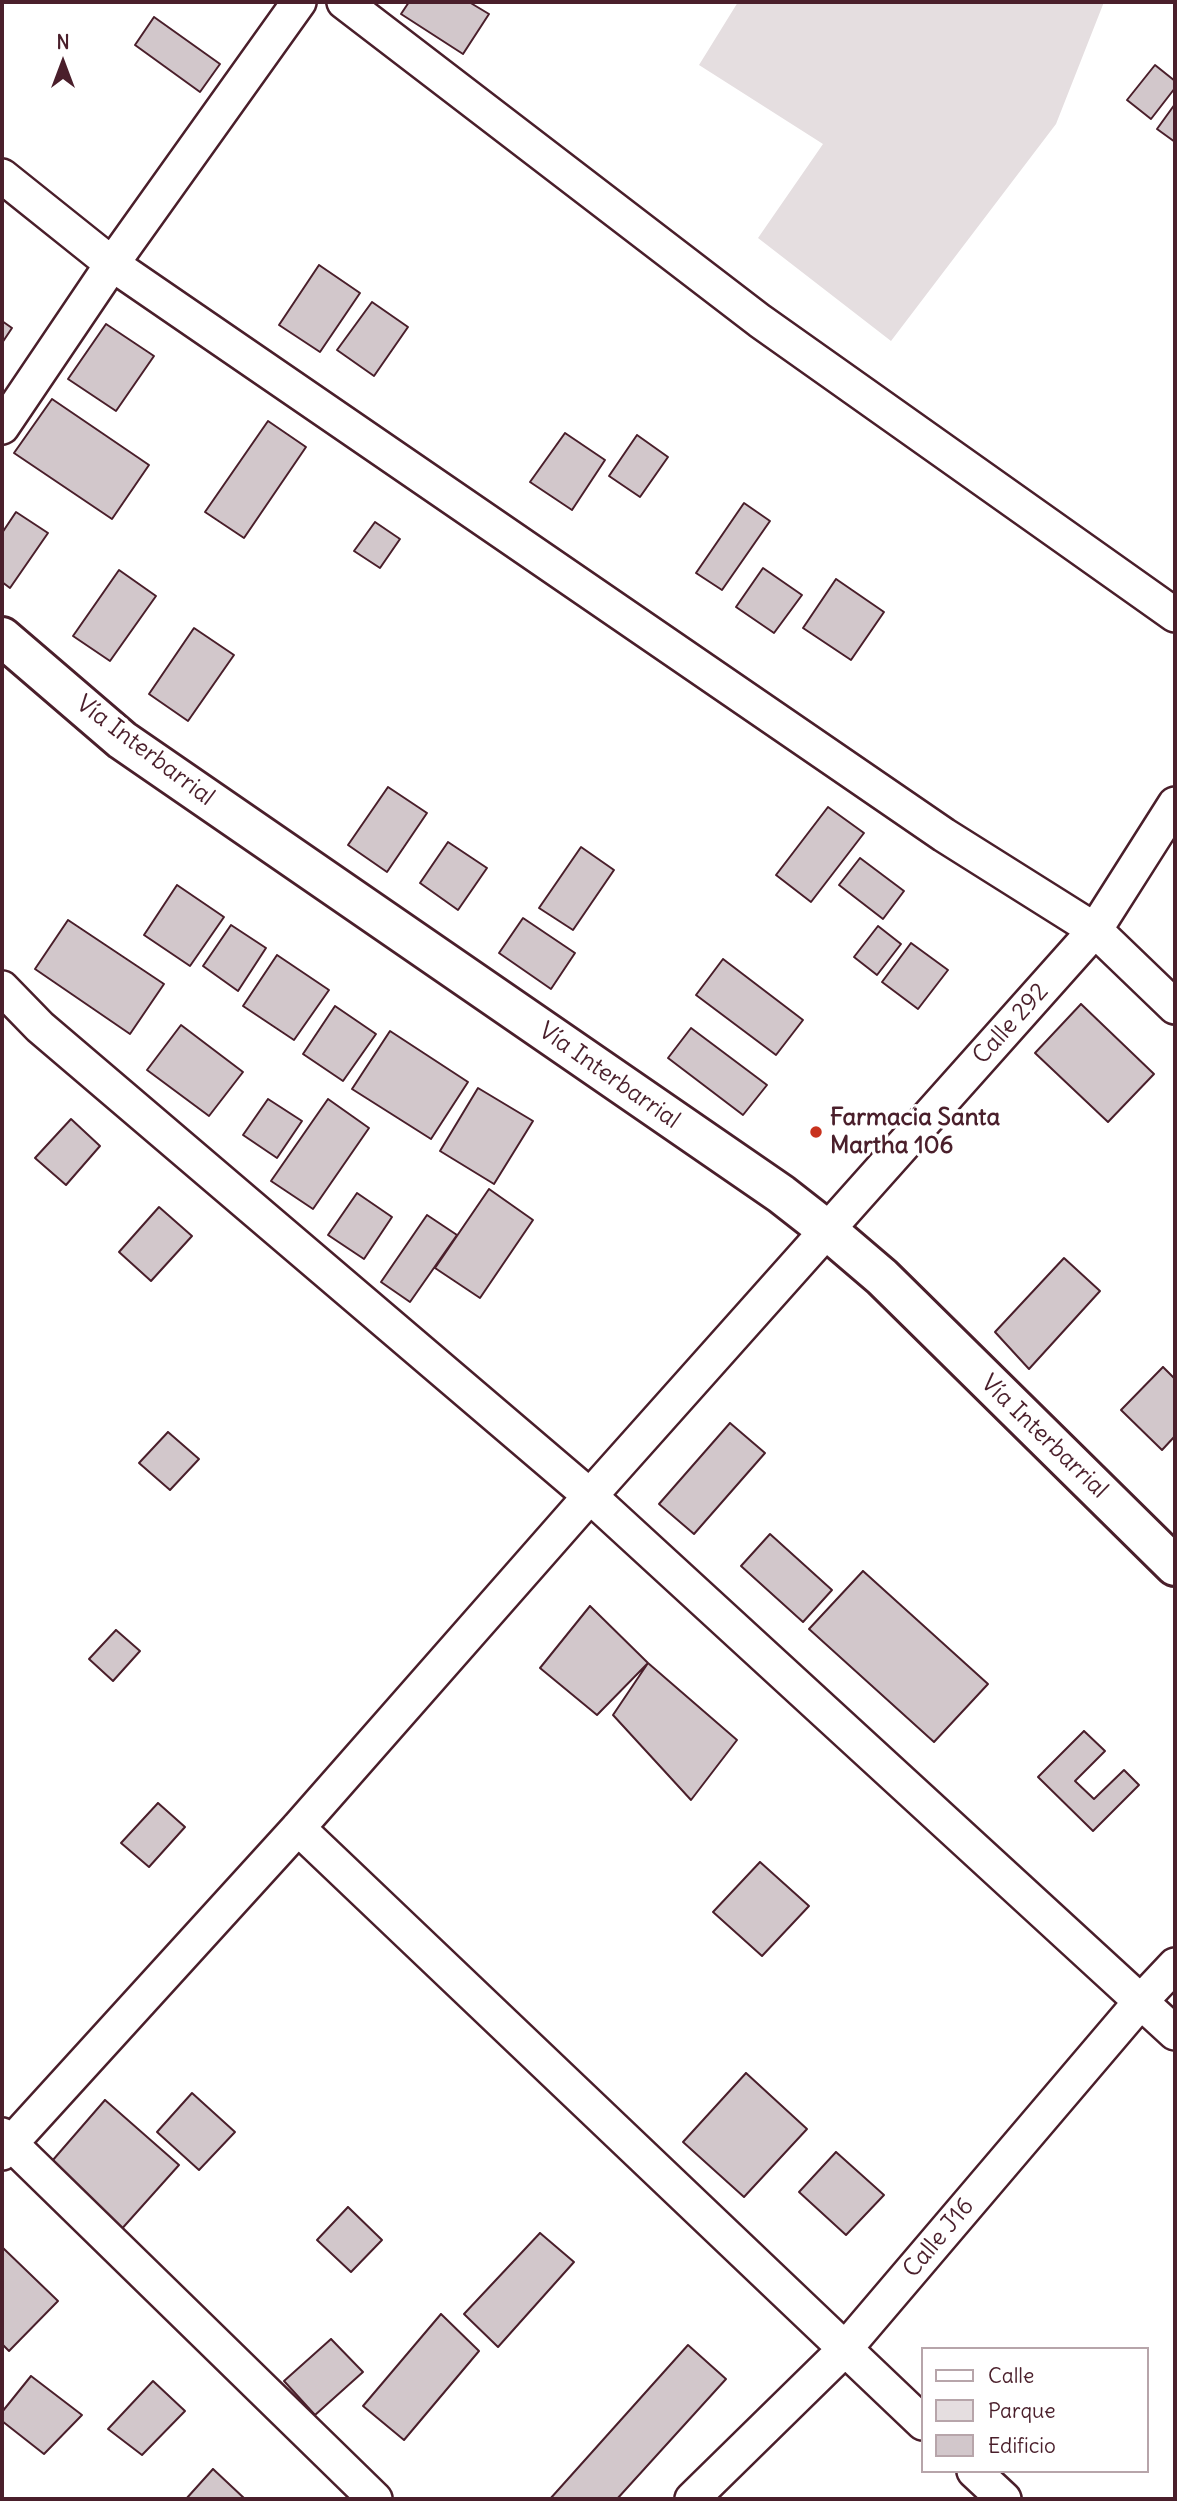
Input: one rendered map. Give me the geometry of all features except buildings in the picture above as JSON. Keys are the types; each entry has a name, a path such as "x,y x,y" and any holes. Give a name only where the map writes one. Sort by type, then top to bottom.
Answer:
{"main road":[{"name":"Vía Interbarrial","path":"2,637 122,740 781,1194 827,1230 882,1277 1175,1566"}],"street":[{"path":"2,427 112,264 299,2"},
{"path":"344,2 760,321 1175,615"},
{"path":"2,176 112,264 944,835 1095,930 1175,1007"},
{"name":"Calle 292","path":"5,2144 298,1828 1095,930 1175,804"},
{"path":"2,988 50,1036 590,1496 1175,2033"},
{"path":"298,1828 922,2423"},
{"name":"Calle J16","path":"692,2499 844,2350 1142,2000 1175,1965"},
{"path":"5,2144 375,2499"},
{"path":"976,2473 1004,2499"}],"green space":[{"path":"738,2 1104,2 1056,124 891,341 758,238 823,144 699,65"}],"place":[{"name":"Farmacia Santa Martha 106","path":"816,1132"}]}
